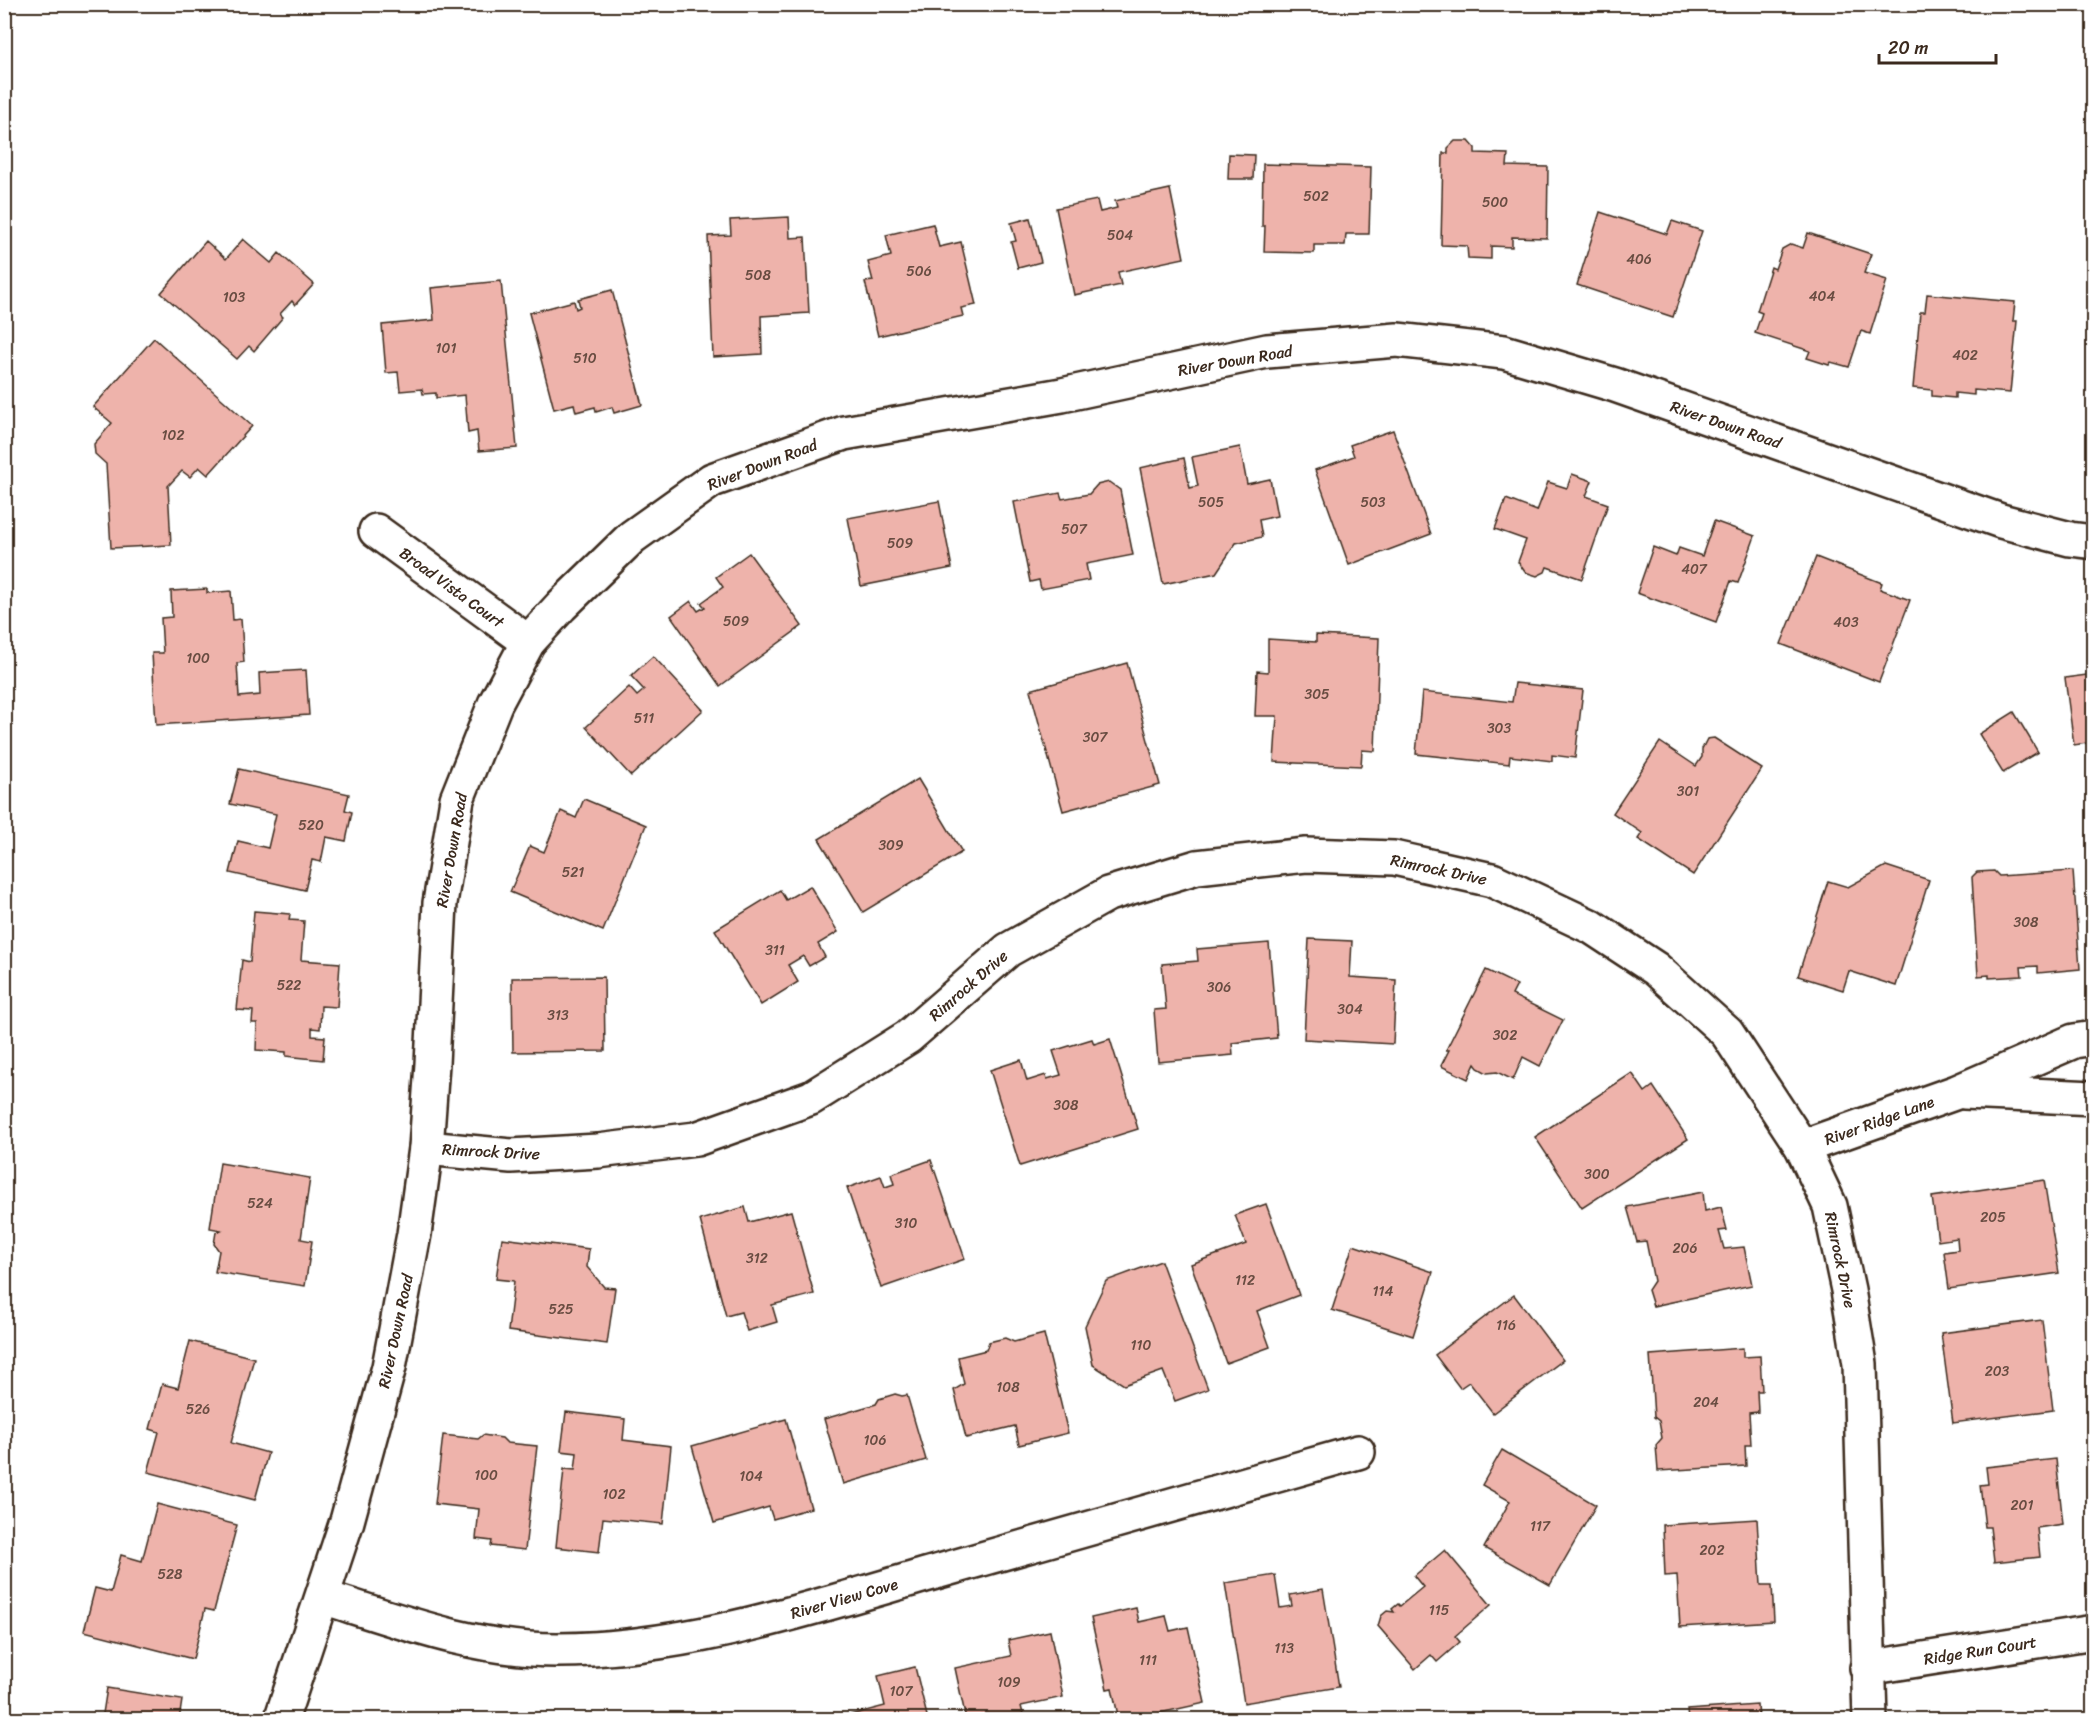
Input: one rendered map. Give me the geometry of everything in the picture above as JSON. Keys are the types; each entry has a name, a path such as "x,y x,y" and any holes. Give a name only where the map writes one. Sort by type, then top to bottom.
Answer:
{"street":[{"name":"River Down Road","path":"281,1719 347,1521 389,1367 414,1234 426,1148 440,903 457,799 495,704 528,642 561,606 632,537 712,480 844,434 1062,395 1267,351 1397,340 1504,352 1615,385 2001,520 2070,539 2094,542"},
{"name":"Broad Vista Court","path":"376,531 528,642"},
{"name":"Rimrock Drive","path":"426,1148 511,1156 598,1152 696,1139 811,1098 909,1037 1008,950 1108,894 1197,867 1306,855 1394,858 1492,880 1592,927 1656,969 1727,1033 1802,1147 1830,1206 1848,1290 1860,1364 1870,1719"},
{"name":"River Ridge Lane","path":"1802,1147 1957,1092 2074,1041 2094,1038"},
{"name":"River Ridge Lane","path":"1957,1092 2094,1098"},
{"name":"River View Cove","path":"323,1597 429,1631 491,1644 556,1650 650,1644 773,1618 1358,1452"},
{"name":"Ridge Run Court","path":"1867,1668 2094,1632"}],"building":[{"path":"1455,141 1469,141 1475,148 1475,153 1508,154 1507,166 1548,167 1547,238 1512,237 1512,247 1491,246 1491,259 1468,258 1467,246 1441,245 1443,153 1448,153 1448,148"},
{"path":"1229,154 1254,155 1253,179 1228,179"},
{"path":"1263,164 1371,167 1369,234 1346,234 1345,245 1314,245 1314,253 1264,252"},
{"path":"1170,189 1184,258 1118,272 1121,285 1074,295 1056,208 1097,200 1100,212 1117,208 1115,201"},
{"path":"1600,212 1667,234 1672,221 1702,231 1673,317 1577,285"},
{"path":"789,217 790,238 805,237 809,313 761,316 762,354 713,357 708,236 731,235 730,220"},
{"path":"1030,218 1041,262 1018,268 1011,242 1016,241 1011,223"},
{"path":"933,224 939,247 961,242 976,305 961,308 963,316 878,336 865,282 873,281 868,262 891,256 886,235"},
{"path":"1808,233 1871,254 1864,273 1887,280 1870,334 1861,331 1849,367 1831,362 1829,365 1807,358 1810,351 1755,333 1762,313 1757,311 1771,267 1775,269 1782,249 1791,244 1803,248"},
{"path":"243,239 271,263 279,253 314,284 295,305 292,301 280,314 283,317 254,351 249,346 237,359 161,293 206,241 226,259"},
{"path":"501,281 517,448 479,451 477,431 468,433 465,395 436,398 436,393 423,394 422,389 400,391 398,372 386,373 382,325 434,320 431,288"},
{"path":"612,290 642,405 614,413 612,407 596,412 595,407 576,412 574,404 554,409 529,313 574,301 576,309 580,307 578,299"},
{"path":"1927,294 2015,302 2013,321 2017,321 2010,393 1974,390 1974,395 1955,393 1955,398 1932,396 1932,390 1913,388 1920,312 1925,312"},
{"path":"154,338 252,426 208,475 199,467 190,477 182,471 168,486 171,545 111,548 106,464 95,454 94,444 112,423 93,407"},
{"path":"1393,430 1431,534 1349,565 1315,470 1354,456 1350,445"},
{"path":"1240,447 1247,484 1270,479 1277,516 1259,520 1262,537 1236,543 1216,573 1163,584 1140,468 1184,458 1190,488 1198,486 1192,457"},
{"path":"1572,474 1592,481 1586,496 1608,504 1582,579 1547,567 1545,572 1537,576 1525,572 1518,562 1526,540 1495,529 1506,499 1537,511 1548,482 1567,488"},
{"path":"1109,482 1120,490 1133,555 1086,564 1089,580 1041,589 1039,580 1030,582 1014,502 1060,493 1062,499 1089,494 1097,485"},
{"path":"939,501 952,568 861,586 848,518"},
{"path":"1714,521 1755,536 1738,583 1731,581 1716,622 1637,593 1653,547 1676,556 1679,548 1702,556"},
{"path":"749,553 802,626 720,686 671,616 691,601 698,611 705,607 701,603 723,587 716,577"},
{"path":"1816,557 1882,583 1880,589 1910,600 1879,682 1781,644"},
{"path":"207,589 207,593 231,591 233,620 241,619 244,662 237,663 239,697 260,695 259,673 306,670 309,715 156,725 152,653 163,653 161,618 172,617 171,591"},
{"path":"1316,635 1379,638 1375,751 1362,750 1361,766 1274,762 1277,716 1255,716 1257,671 1268,672 1268,639 1316,642"},
{"path":"653,656 703,710 631,776 586,727 629,687 637,696 644,690 631,676"},
{"path":"1127,663 1160,785 1063,811 1030,690"},
{"path":"2094,674 2094,742 2074,745 2065,678"},
{"path":"1515,683 1583,690 1575,758 1552,755 1552,761 1510,756 1509,764 1416,754 1422,692 1512,702"},
{"path":"2014,712 2038,752 2003,773 1979,734"},
{"path":"1714,738 1762,769 1693,875 1638,839 1642,833 1613,813 1660,742 1696,766 1702,757 1702,749 1707,739"},
{"path":"239,769 349,794 345,810 352,812 346,841 326,837 321,862 312,860 305,890 230,873 238,841 268,848 276,814 230,804"},
{"path":"918,779 962,852 863,912 819,839"},
{"path":"584,799 646,825 603,931 510,892 530,846 544,852 561,811 576,818"},
{"path":"1886,866 1929,880 1896,986 1849,971 1843,990 1798,976 1828,881 1848,887"},
{"path":"1994,871 1999,876 2073,871 2080,969 2038,973 2038,966 2021,967 2022,976 1989,978 1989,975 1978,976 1972,877 1977,872"},
{"path":"810,886 838,932 818,944 825,957 809,966 803,956 788,965 798,982 761,1005 715,930 780,890 786,900"},
{"path":"254,911 290,914 289,920 304,921 301,960 340,963 337,1007 321,1006 320,1029 312,1028 312,1036 325,1037 323,1060 286,1056 286,1052 256,1050 257,1023 252,1023 253,1011 237,1010 242,960 250,962"},
{"path":"1309,939 1352,941 1350,977 1396,980 1393,1044 1304,1039"},
{"path":"1269,943 1277,1038 1232,1043 1233,1055 1158,1062 1154,1010 1166,1009 1162,964 1198,961 1197,949"},
{"path":"1486,970 1517,985 1512,995 1563,1020 1540,1066 1523,1057 1513,1080 1497,1072 1487,1073 1475,1064 1468,1079 1441,1066 1449,1050 1446,1050"},
{"path":"604,977 605,1051 513,1052 512,978"},
{"path":"1092,1039 1094,1044 1110,1039 1138,1129 1020,1166 990,1070 1021,1060 1027,1081 1046,1075 1047,1079 1061,1075 1053,1051"},
{"path":"1632,1073 1645,1092 1653,1086 1688,1139 1582,1208 1535,1137"},
{"path":"931,1160 965,1259 881,1288 847,1188 881,1176 885,1187 894,1184 891,1174"},
{"path":"220,1163 310,1178 301,1239 312,1241 305,1286 215,1272 219,1251 214,1244 216,1232 221,1230 210,1228"},
{"path":"2044,1180 2059,1273 1949,1289 1944,1252 1958,1250 1957,1238 1938,1241 1932,1197"},
{"path":"1703,1192 1705,1211 1721,1207 1727,1230 1719,1231 1724,1249 1744,1247 1752,1285 1653,1306 1648,1290 1654,1281 1646,1241 1637,1242 1627,1207"},
{"path":"1266,1204 1299,1295 1257,1311 1270,1347 1226,1363 1191,1264 1246,1244 1235,1215"},
{"path":"745,1207 749,1222 791,1211 814,1294 772,1305 777,1322 747,1331 741,1312 726,1316 700,1220"},
{"path":"502,1238 589,1249 587,1267 604,1287 615,1288 607,1344 508,1331 514,1281 496,1279"},
{"path":"1353,1245 1433,1272 1413,1336 1332,1310"},
{"path":"1161,1261 1208,1389 1175,1401 1163,1371 1124,1385 1093,1365 1085,1326 1106,1281"},
{"path":"1514,1295 1563,1360 1493,1413 1469,1382 1460,1388 1435,1355"},
{"path":"2042,1320 2053,1410 1953,1423 1941,1333"},
{"path":"1044,1334 1068,1433 1019,1445 1015,1426 966,1438 954,1390 964,1384 958,1357 986,1350 989,1342 1005,1338 1014,1342"},
{"path":"190,1341 254,1358 231,1443 268,1453 255,1500 148,1472 159,1432 150,1429 162,1384 178,1388"},
{"path":"1743,1348 1743,1357 1760,1356 1762,1391 1757,1391 1758,1412 1749,1413 1751,1445 1745,1445 1746,1466 1658,1471 1656,1445 1662,1438 1659,1421 1654,1417 1650,1355"},
{"path":"895,1394 907,1395 926,1460 843,1484 824,1419 876,1404 879,1399"},
{"path":"566,1412 625,1419 623,1440 671,1446 663,1524 603,1518 599,1552 556,1547 564,1469 575,1470 577,1453 561,1451"},
{"path":"786,1419 811,1508 773,1519 769,1507 714,1523 692,1446"},
{"path":"443,1435 478,1439 483,1435 502,1438 507,1443 537,1446 525,1550 491,1546 492,1541 476,1539 479,1509 435,1504"},
{"path":"1502,1450 1596,1505 1550,1585 1484,1548 1510,1501 1482,1485"},
{"path":"2056,1459 2063,1524 2037,1528 2040,1557 1994,1562 1990,1527 1985,1527 1980,1485 1988,1484 1986,1467"},
{"path":"157,1504 237,1525 214,1611 205,1609 193,1659 84,1631 95,1588 111,1592 121,1555 142,1561"},
{"path":"1757,1519 1761,1585 1772,1585 1774,1621 1680,1627 1677,1575 1665,1576 1663,1525"},
{"path":"1445,1550 1491,1605 1455,1636 1460,1642 1437,1662 1431,1655 1415,1669 1378,1626 1381,1616 1387,1611 1394,1612 1392,1609 1398,1604 1400,1606 1423,1587 1414,1576"},
{"path":"1275,1575 1280,1608 1292,1606 1290,1595 1323,1589 1339,1687 1244,1703 1225,1583"},
{"path":"1136,1608 1139,1622 1166,1616 1170,1631 1188,1627 1205,1703 1119,1720 1112,1688 1107,1689 1091,1618"},
{"path":"1050,1631 1063,1697 1021,1706 1023,1714 994,1720 988,1720 987,1714 966,1719 955,1668 1011,1656 1008,1640"},
{"path":"915,1667 928,1720 831,1720 885,1706 878,1676"},
{"path":"107,1688 182,1700 179,1720 102,1720"},
{"path":"1757,1705 1758,1720 1688,1720 1687,1710"},
{"path":"1558,1712 1560,1720 1524,1720 1524,1718"}]}
